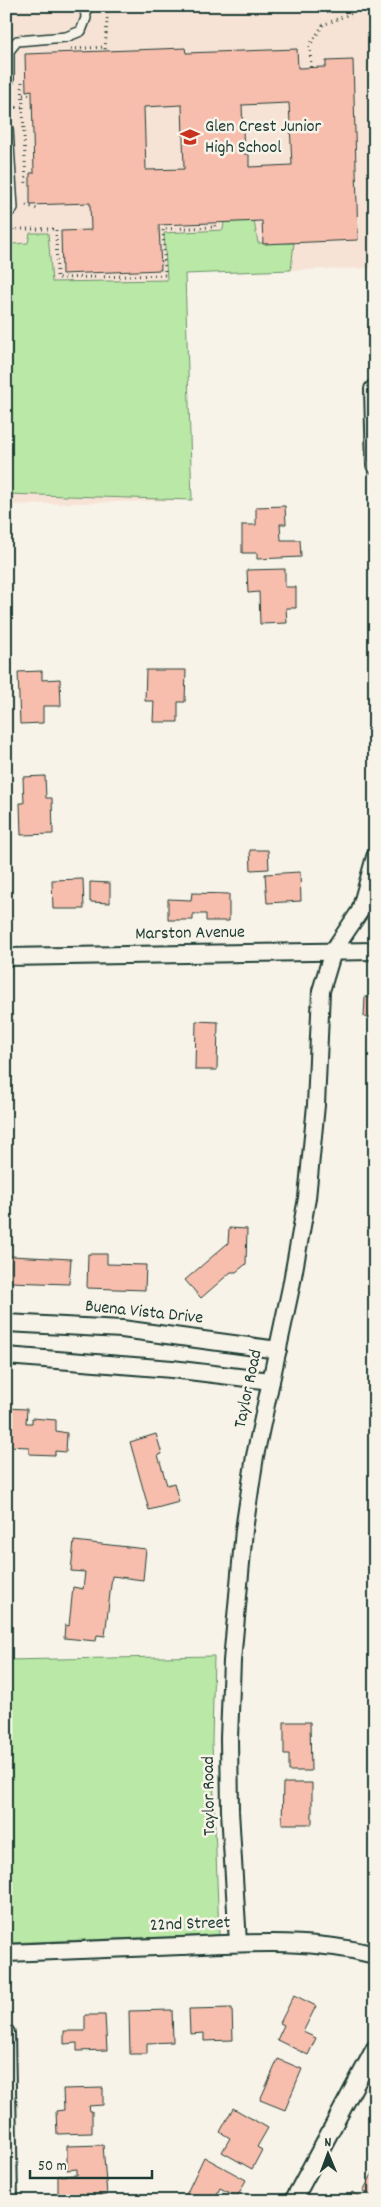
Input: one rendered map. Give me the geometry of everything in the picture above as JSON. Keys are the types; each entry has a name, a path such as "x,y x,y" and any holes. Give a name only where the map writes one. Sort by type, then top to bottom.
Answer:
{"street":[{"path":"374,389 375,465"},
{"name":"Taylor Road","path":"238,1943 230,1810 232,1661 245,1525 255,1456 298,1252 307,1198 316,1105 321,991 333,951 360,911 375,857"},
{"name":"Marston Avenue","path":"6,957 375,950"},
{"name":"Buena Vista Drive","path":"6,1323 122,1329 278,1350"},
{"path":"6,1356 172,1369 271,1381"},
{"name":"22nd Street","path":"6,1953 238,1943 329,1946 375,1955"},
{"path":"6,2033 10,2201"},
{"path":"293,2201 375,2048"}],"lane":[{"path":"6,88 9,80 7,51 17,41 66,37 81,31 86,18 84,6"},
{"path":"6,129 8,129 8,171 13,208 6,215"}],"path":[{"path":"68,49 105,48 105,51 108,6"},
{"path":"311,67 310,45 323,25 369,6"},
{"path":"22,77 26,186"},
{"path":"22,95 32,94"},
{"path":"6,108 23,107"},
{"path":"26,196 26,206 40,210"},
{"path":"6,233 13,233 13,229 56,228 57,278 165,275 163,229 215,227 215,222"}],"shaded area":[{"name":"Glen Crest Junior High School","path":"6,6 375,6 375,268 185,273 192,500 6,505"}],"green space":[{"path":"254,221 258,243 294,243 291,270 185,274 192,500 6,494 6,239 12,239 11,244 28,243 30,233 48,233 52,282 167,280 164,233 223,230 224,222"},
{"path":"214,1656 212,1742 219,1935 6,1943 6,1660"}],"building":[{"path":"185,48 186,53 297,49 298,68 326,67 326,61 353,60 358,240 263,244 262,221 159,225 161,270 62,274 61,231 91,230 90,203 30,205 30,173 34,173 32,90 26,91 25,54","holes":["289,103 292,165 249,167 249,154 244,154 242,105","182,105 184,169 146,170 144,107"]},
{"path":"285,506 286,524 280,524 281,540 300,540 301,557 257,559 257,553 242,553 242,525 256,525 256,507"},
{"path":"285,569 285,587 296,587 296,608 286,608 287,623 260,624 259,592 248,593 247,570"},
{"path":"146,670 186,670 185,702 178,702 178,722 153,722 154,701 145,701"},
{"path":"42,671 42,680 60,679 61,706 43,706 43,723 20,724 18,672"},
{"path":"45,776 46,798 52,798 53,834 21,835 20,803 24,803 23,777"},
{"path":"250,850 268,850 269,869 251,870"},
{"path":"300,872 301,901 267,903 265,874"},
{"path":"83,879 84,909 53,909 52,880"},
{"path":"90,882 110,883 110,903 90,902"},
{"path":"192,893 229,894 229,921 206,921 206,914 193,914 193,920 168,920 168,899 191,900"},
{"path":"365,997 375,998 375,1039 374,1018 364,1017"},
{"path":"196,1021 218,1022 217,1070 195,1070"},
{"path":"229,1228 247,1229 246,1264 236,1272 231,1272 201,1298 185,1280 228,1243"},
{"path":"88,1254 107,1254 107,1264 146,1265 145,1290 87,1288"},
{"path":"11,1256 71,1259 69,1284 10,1282"},
{"path":"6,1408 27,1409 26,1423 32,1423 32,1418 56,1420 56,1431 67,1433 66,1452 55,1451 55,1455 29,1454 29,1447 6,1446"},
{"path":"156,1434 162,1454 158,1455 167,1485 174,1483 179,1502 149,1510 130,1442"},
{"path":"74,1541 146,1549 143,1580 112,1576 105,1636 97,1635 96,1641 64,1638 65,1625 69,1626 73,1587 83,1589 85,1572 71,1571"},
{"path":"284,1722 310,1722 311,1771 289,1771 289,1754 284,1754"},
{"path":"283,1783 312,1783 312,1824 282,1824"},
{"path":"294,1995 316,2006 303,2032 316,2038 308,2055 277,2040 284,2025 280,2023"},
{"path":"232,2008 233,2040 204,2041 204,2033 190,2034 189,2009"},
{"path":"172,2010 173,2042 147,2043 147,2054 130,2054 129,2011"},
{"path":"85,2015 105,2015 107,2050 77,2051 77,2043 64,2044 64,2031 85,2031"},
{"path":"278,2059 302,2069 285,2110 260,2100"},
{"path":"103,2088 103,2105 89,2106 90,2111 92,2111 92,2133 57,2134 56,2111 64,2110 63,2089"},
{"path":"233,2108 268,2128 257,2147 262,2150 252,2169 222,2152 230,2138 220,2132"},
{"path":"103,2145 107,2195 58,2196 58,2176 77,2175 77,2169 67,2170 67,2146"},
{"path":"204,2157 246,2180 237,2197 220,2188 217,2194 226,2198 225,2201 183,2201"},
{"path":"374,2171 375,2201 370,2201 373,2196 363,2191"},
{"path":"352,2192 368,2201 347,2201"}],"place":[{"name":"Glen Crest Junior High School","path":"190,137"}]}
